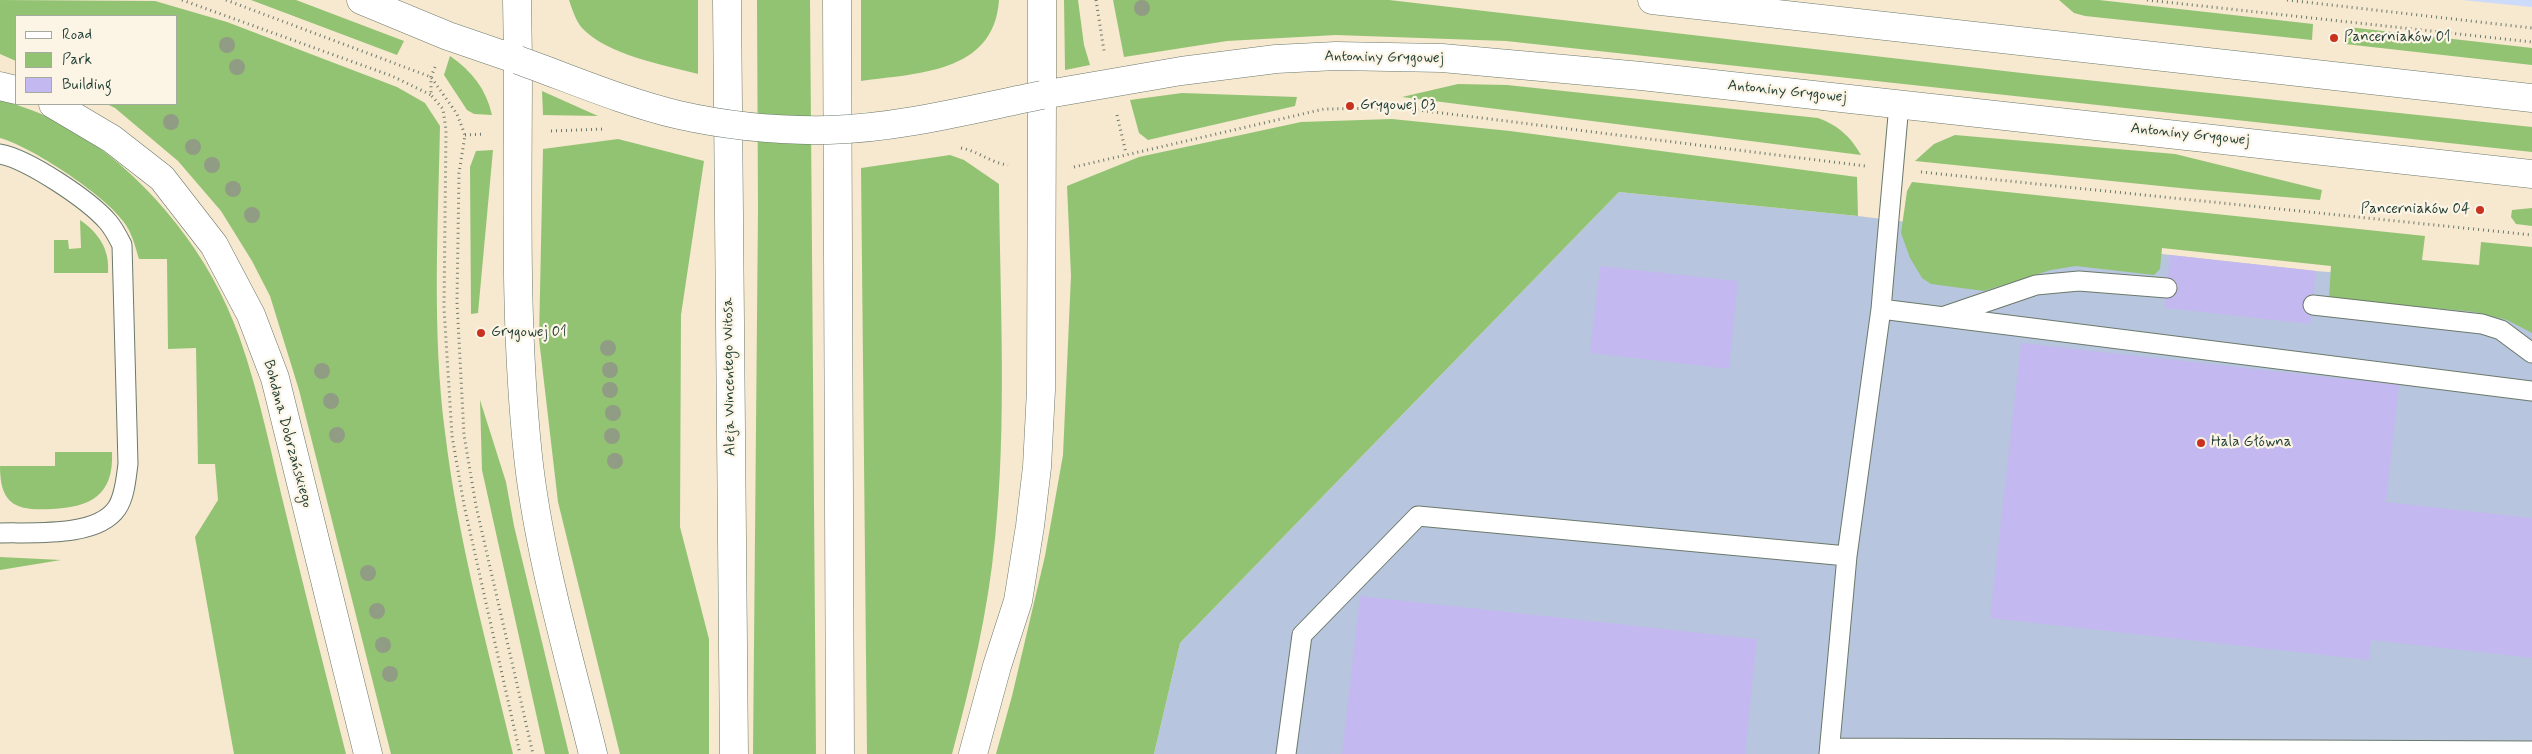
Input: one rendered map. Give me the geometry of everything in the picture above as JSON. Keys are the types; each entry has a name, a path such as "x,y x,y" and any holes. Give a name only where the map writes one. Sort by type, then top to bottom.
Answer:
{"street":[{"name":"Antoniny Grygowej","path":"361,0 448,36 646,106 679,115 753,127 830,130 874,126 1042,95 1229,64 1336,56 1442,58 1899,104 2532,174"},
{"path":"517,0 520,350 528,458 538,521 552,587 593,754"},
{"name":"Aleja Wincentego Witosa","path":"727,0 734,754"},
{"path":"837,0 840,754"},
{"path":"973,754 997,666 1018,601 1030,526 1041,390 1040,169 1042,0"},
{"path":"1652,0 2532,98"},
{"path":"0,86 15,90"},
{"name":"Bohdana Dobrzańskiego","path":"55,105 112,139 162,178 214,244 251,315 275,378 368,754"}],"lane":[{"path":"1899,104 1880,309 1847,556 1830,751 2532,751"},
{"path":"0,154 14,157 83,200 107,221 122,245 128,464 124,490 118,507 109,517 89,527 63,532 0,533"},
{"path":"1942,317 2036,284 2079,281 2167,288"},
{"path":"2312,305 2482,324 2501,330 2532,353"},
{"path":"1880,309 2532,391"},
{"path":"1286,754 1302,634 1418,516 1847,556"}],"path":[{"path":"182,0 392,76 432,96 443,109 446,130 444,308 452,436 464,505 520,754"},
{"path":"226,0 431,77 457,114 465,135 459,173 457,302 464,435 476,506 533,754"},
{"path":"1096,0 1104,52"},
{"path":"2147,0 2532,42"},
{"path":"2287,0 2532,28"},
{"path":"432,96 431,77 448,36"},
{"path":"957,148 973,150 999,164 1040,169 1086,166 1126,153 1324,109 1402,108 1893,170 2532,235"},
{"path":"1117,114 1126,153"},
{"path":"543,131 608,129"},
{"path":"465,135 494,133"}],"shaded area":[{"path":"2462,0 2532,0 2532,7"},
{"path":"1619,192 1858,216 2170,255 2316,271 2532,289 2532,754 1154,754 1180,643"}],"green space":[{"path":"0,0 155,1 227,22 397,87 425,103 440,126 437,318 438,356 445,432 466,554 513,754 391,754 299,390 270,296 252,261 221,211 178,161 109,105 178,105 178,15 15,15 15,61 0,54"},
{"path":"251,0 296,0 404,41 397,55"},
{"path":"569,0 698,0 698,74 637,58 606,45 582,28"},
{"path":"757,0 810,0 816,754 753,754 758,209"},
{"path":"861,0 999,0 994,24 983,43 968,56 949,65 928,71 861,81"},
{"path":"1064,0 1078,0 1084,45 1090,65 1065,70"},
{"path":"1113,0 1389,0 2039,75 2532,127 2532,152 1506,41 1336,35 1227,41 1124,57"},
{"path":"2059,0 2099,0 2313,24 2312,40 2085,16 2074,13"},
{"path":"2348,27 2532,48 2532,65 2345,44"},
{"path":"450,56 477,81 486,97 492,115 474,114 467,110 444,75"},
{"path":"1458,84 1507,85 1818,118 1832,124 1843,132 1853,142 1861,155 1402,97"},
{"path":"542,91 598,116 543,115"},
{"path":"1182,93 1297,97 1295,106 1148,140 1139,133 1130,100"},
{"path":"0,99 42,114 73,129 108,154 155,199 176,223 212,277 227,306 239,336 253,381 346,754 234,754 195,537 218,500 215,464 198,464 196,348 168,349 167,259 139,259 133,239 126,225 100,198 48,161 14,143 0,138"},
{"path":"1392,119 1510,131 1857,177 1858,216 1619,192 1180,643 1154,754 996,754 1012,696 1045,556 1063,455 1071,276 1067,186 1139,157 1301,122"},
{"path":"1955,135 2175,154 2322,190 2320,200 2190,189 1915,161 1934,144"},
{"path":"618,139 704,161 681,315 680,527 709,639 709,754 620,754 558,502 539,339 543,149"},
{"path":"493,150 478,313 471,314 470,167 476,151"},
{"path":"950,155 964,160 999,184 1002,406 999,495 992,566 978,647 952,754 867,754 861,168"},
{"path":"1912,182 2425,236 2422,260 2479,265 2481,242 2532,247 2532,333 2507,320 2475,312 2329,298 2331,266 2162,248 2160,269 2154,275 2076,266 2051,270 1984,291 1931,284 1922,278 1910,258 1901,233 1907,191"},
{"path":"2532,208 2532,226 2516,224 2511,217 2512,210"},
{"path":"80,220 98,236 102,243 107,257 108,273 54,273 54,240 68,240 69,249 81,248"},
{"path":"480,400 506,482 514,526 569,754 545,754 482,470"},
{"path":"55,452 112,452 112,467 104,489 88,502 66,508 29,509 12,503 3,489 0,466 55,466"},
{"path":"0,557 61,560 0,570"}],"building":[{"path":"2170,255 2316,271 2310,324 2165,308"},
{"path":"1600,266 1738,281 1729,369 1590,353"},
{"name":"Hala Główna","path":"2021,343 2399,385 2386,502 2532,518 2532,658 2371,640 2369,660 1990,618"},
{"path":"1360,596 1757,639 1745,754 1342,754"}],"place":[{"name":"Pancerniaków 01","path":"2334,38"},
{"name":"Grygowej 03","path":"1350,106"},
{"name":"Pancerniaków 04","path":"2480,210"},
{"name":"Grygowej 01","path":"481,333"},
{"name":"Hala Główna","path":"2201,443"}]}
